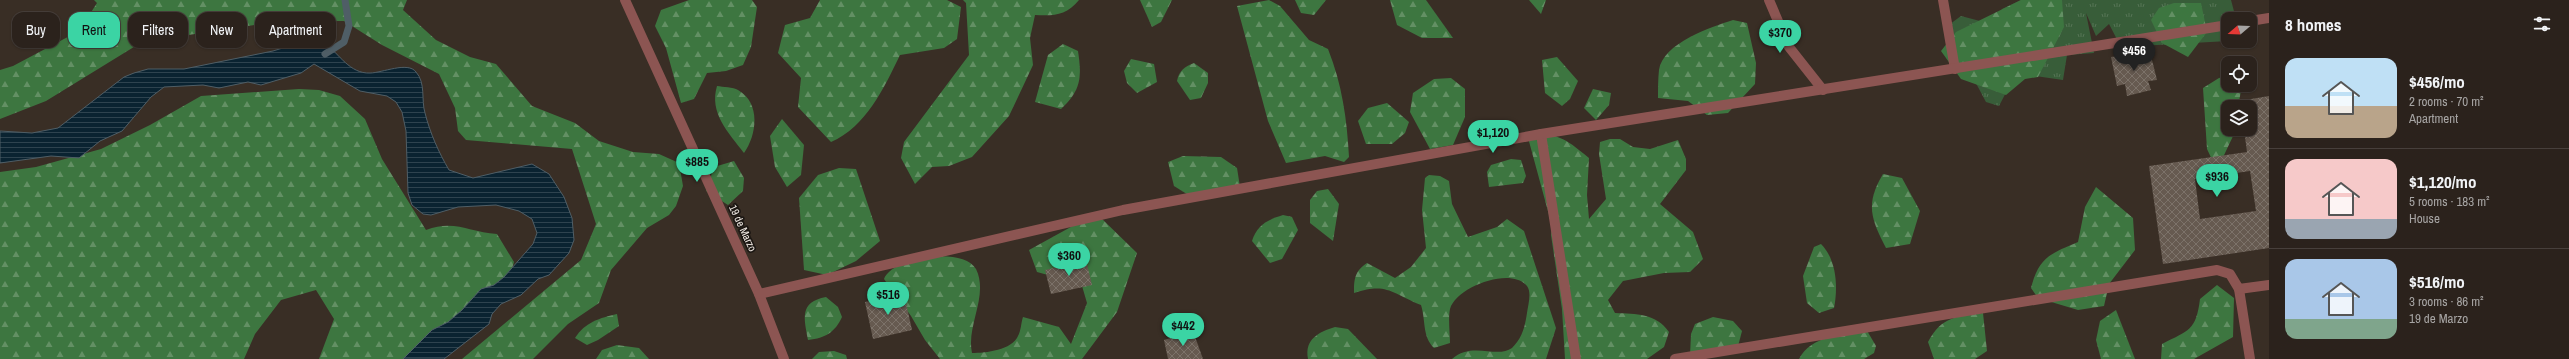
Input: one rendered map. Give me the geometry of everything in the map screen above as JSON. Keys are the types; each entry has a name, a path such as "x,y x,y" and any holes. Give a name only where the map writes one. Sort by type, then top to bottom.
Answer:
{"street":[{"name":"19 de Marzo","path":"625,0 759,294 784,359"},
{"path":"1769,0 1789,47 1823,90"},
{"path":"1943,0 1955,70"},
{"path":"2257,20 2269,18"},
{"path":"759,294 1123,210 1541,134 1955,70 2221,26"},
{"path":"1541,134 1576,359"},
{"path":"1675,359 2217,270 2230,274 2239,289 2250,359"},
{"path":"2239,289 2269,285"}],"green space":[{"path":"94,0 407,0 403,10 436,40 470,57 496,64 532,106 575,123 599,141 633,152 659,154 679,163 683,186 676,206 669,215 647,228 611,270 599,303 568,324 533,359 462,359 581,260 596,224 572,149 466,140 458,131 455,108 439,74 382,45 344,21 336,21 336,12 255,12 255,25 247,26 247,12 196,12 196,34 188,35 188,12 128,12 128,48 132,48 46,101 0,119 0,70 13,66 47,48 60,48 60,41 68,37 68,48 120,48 120,12 91,12 97,3"},
{"path":"689,0 752,0 757,7 751,47 743,65 726,71 707,73 694,99 681,103 666,48 655,26 661,10"},
{"path":"820,0 947,0 961,7 957,39 944,48 900,55 880,93 864,117 854,127 831,142 798,107 801,78 778,53 785,25 810,18"},
{"path":"963,0 1079,0 1069,9 1059,14 1035,15 1030,38 1033,65 1009,116 972,157 949,166 932,167 915,184 901,158 904,142 969,55 966,3"},
{"path":"1140,0 1172,0 1161,22 1152,27"},
{"path":"1269,0 1280,6 1309,40 1328,49 1337,75 1347,129 1349,157 1344,162 1325,156 1286,163 1268,121 1237,6"},
{"path":"1295,0 1326,0 1314,15 1301,13"},
{"path":"1390,0 1426,0 1453,38 1422,38 1397,25"},
{"path":"1529,0 1546,0 1541,14"},
{"path":"2021,0 2231,0 2234,12 2221,12 2221,41 2121,47 2109,24 2096,36 2086,13 2094,53 2067,55 2063,80 2016,73 1999,106 1986,102 1946,27 1961,16 1995,25 2002,9"},
{"path":"2021,0 2062,0 2064,27 2038,77 2025,79 2006,95 1961,79 1941,51 1956,32"},
{"path":"2174,3 2201,3 2207,32 2188,57 2162,43 2151,20 2159,8"},
{"path":"1733,20 1747,23 1756,63 1755,84 1728,113 1707,115 1688,101 1658,98 1659,70 1662,60 1669,52 1678,44 1701,32"},
{"path":"1063,44 1078,51 1080,76 1073,96 1061,109 1035,102 1048,55"},
{"path":"1557,57 1578,81 1570,99 1562,106 1545,93 1542,60"},
{"path":"1131,59 1154,64 1157,82 1137,93 1127,83 1124,71"},
{"path":"1194,63 1208,73 1208,83 1201,98 1190,100 1177,81 1182,70"},
{"path":"1451,78 1465,89 1465,117 1453,145 1430,149 1410,112 1413,93 1434,79"},
{"path":"2221,78 2221,92 2241,92 2239,100 2221,100 2221,136 2233,136 2217,170 2207,149 2203,88"},
{"path":"717,86 738,90 750,103 753,111 754,129 752,137 744,153 726,130 718,114 715,96"},
{"path":"299,89 319,90 340,96 365,119 382,159 426,230 436,227 453,226 497,234 514,262 511,272 472,302 448,323 425,346 415,359 319,359 334,319 316,290 281,300 255,334 244,359 0,359 0,172 36,167 101,149 150,125 201,96"},
{"path":"1593,89 1611,93 1609,105 1596,120 1584,108"},
{"path":"1387,103 1409,122 1405,133 1392,144 1366,144 1358,121 1368,108"},
{"path":"782,119 804,145 801,175 787,187 775,167 770,136"},
{"path":"1527,134 1547,135 1561,138 1573,145 1589,158 1587,195 1589,219 1606,199 1599,154 1600,142 1610,139 1620,139 1633,147 1650,149 1678,140 1686,159 1686,170 1660,204 1693,232 1703,259 1690,272 1664,273 1623,281 1608,300 1615,313 1638,314 1652,318 1658,321 1669,332 1664,347 1647,359 1565,359 1562,309 1551,235 1552,226"},
{"path":"1183,156 1221,157 1237,168 1240,187 1198,201 1174,186 1168,162"},
{"path":"1511,159 1521,160 1526,176 1523,183 1489,187 1487,172 1491,165"},
{"path":"734,161 744,178 743,191 728,205 706,191 714,167"},
{"path":"839,168 856,169 880,241 856,261 827,275 804,270 799,198 818,175"},
{"path":"1883,174 1902,178 1920,211 1910,244 1886,248 1877,228 1872,211 1872,203 1877,185"},
{"path":"1429,175 1440,176 1449,181 1452,204 1468,237 1497,227 1507,219 1524,231 1556,328 1546,359 1452,359 1468,351 1499,352 1512,348 1521,336 1524,328 1529,299 1527,286 1519,280 1509,278 1497,279 1485,282 1462,293 1454,301 1450,309 1450,343 1434,348 1426,333 1421,305 1389,290 1374,289 1354,293 1356,275 1367,263 1395,278 1411,267 1426,248 1422,210 1425,178"},
{"path":"2096,187 2133,218 2135,250 2109,284 2104,306 2078,310 2038,298 2031,288 2038,269 2047,258 2078,242 2085,207"},
{"path":"1328,189 1339,204 1333,241 1310,223 1310,200 1317,191"},
{"path":"1283,215 1292,217 1298,230 1282,259 1270,263 1252,241 1254,235 1263,224"},
{"path":"1099,216 1137,253 1117,312 1082,359 940,359 925,340 911,316 884,279 890,271 900,265 913,260 928,257 943,256 969,262 976,269 980,290 972,332 972,353 998,350 1010,345 1015,341 1019,334 1023,317 1059,327 1071,344 1087,303 1080,279 1037,272 1029,250 1089,217"},
{"path":"1821,244 1833,266 1836,292 1834,308 1819,313 1807,303 1803,276 1814,247"},
{"path":"2217,285 2234,298 2233,337 2194,359 2161,359 2162,344 2179,336 2190,328 2196,318 2200,299"},
{"path":"826,297 838,307 842,317 836,327 825,336 808,340 805,325 805,312 807,307 817,299"},
{"path":"2116,310 2135,359 2101,359 2096,340 2100,321"},
{"path":"1983,313 1987,351 1975,359 1934,359 1928,342 1933,333 1944,322 1957,317"},
{"path":"617,314 619,326 598,340 587,345 575,338 588,324"},
{"path":"1713,317 1733,321 1742,331 1737,350 1690,356 1691,334 1695,324"},
{"path":"1335,327 1348,329 1377,359 1308,359 1308,346 1314,337 1323,331"},
{"path":"1866,329 1876,346 1874,353 1864,359 1799,359 1804,351 1819,341 1828,337"},
{"path":"617,345 639,348 649,359 596,359 602,350"},
{"path":"834,351 846,355 847,359 812,359 819,352"}],"water":[{"path":"283,48 331,48 351,67 363,72 375,73 401,67 412,69 419,76 421,81 424,108 429,128 438,150 449,170 473,178 532,164 549,174 564,197 572,218 574,240 569,253 549,275 538,279 521,295 501,304 492,314 489,324 444,359 403,359 432,330 448,322 462,310 481,289 494,285 504,277 533,244 537,233 532,219 519,211 496,205 458,207 431,215 423,214 412,205 408,193 406,131 402,112 396,102 387,96 360,91 314,64 301,73 261,85 248,82 219,88 203,85 164,87 151,97 122,131 100,141 79,158 51,156 0,163 0,131 32,133 58,128 124,77 148,69 184,69"}],"building":[{"path":"2150,52 2157,80 2148,81 2151,90 2127,96 2125,84 2117,86 2111,57"},
{"path":"2269,96 2269,248 2163,264 2149,166 2247,152 2245,136 2257,136 2257,100 2245,100","holes":["2250,171 2256,211 2200,219 2195,179"]},
{"path":"1086,260 1092,285 1051,294 1045,270"},
{"path":"904,294 912,330 873,339 865,302"},
{"path":"1193,331 1203,359 1168,359 1164,340"}],"waterway":[{"path":"325,54 344,42 349,26 345,0"}]}
